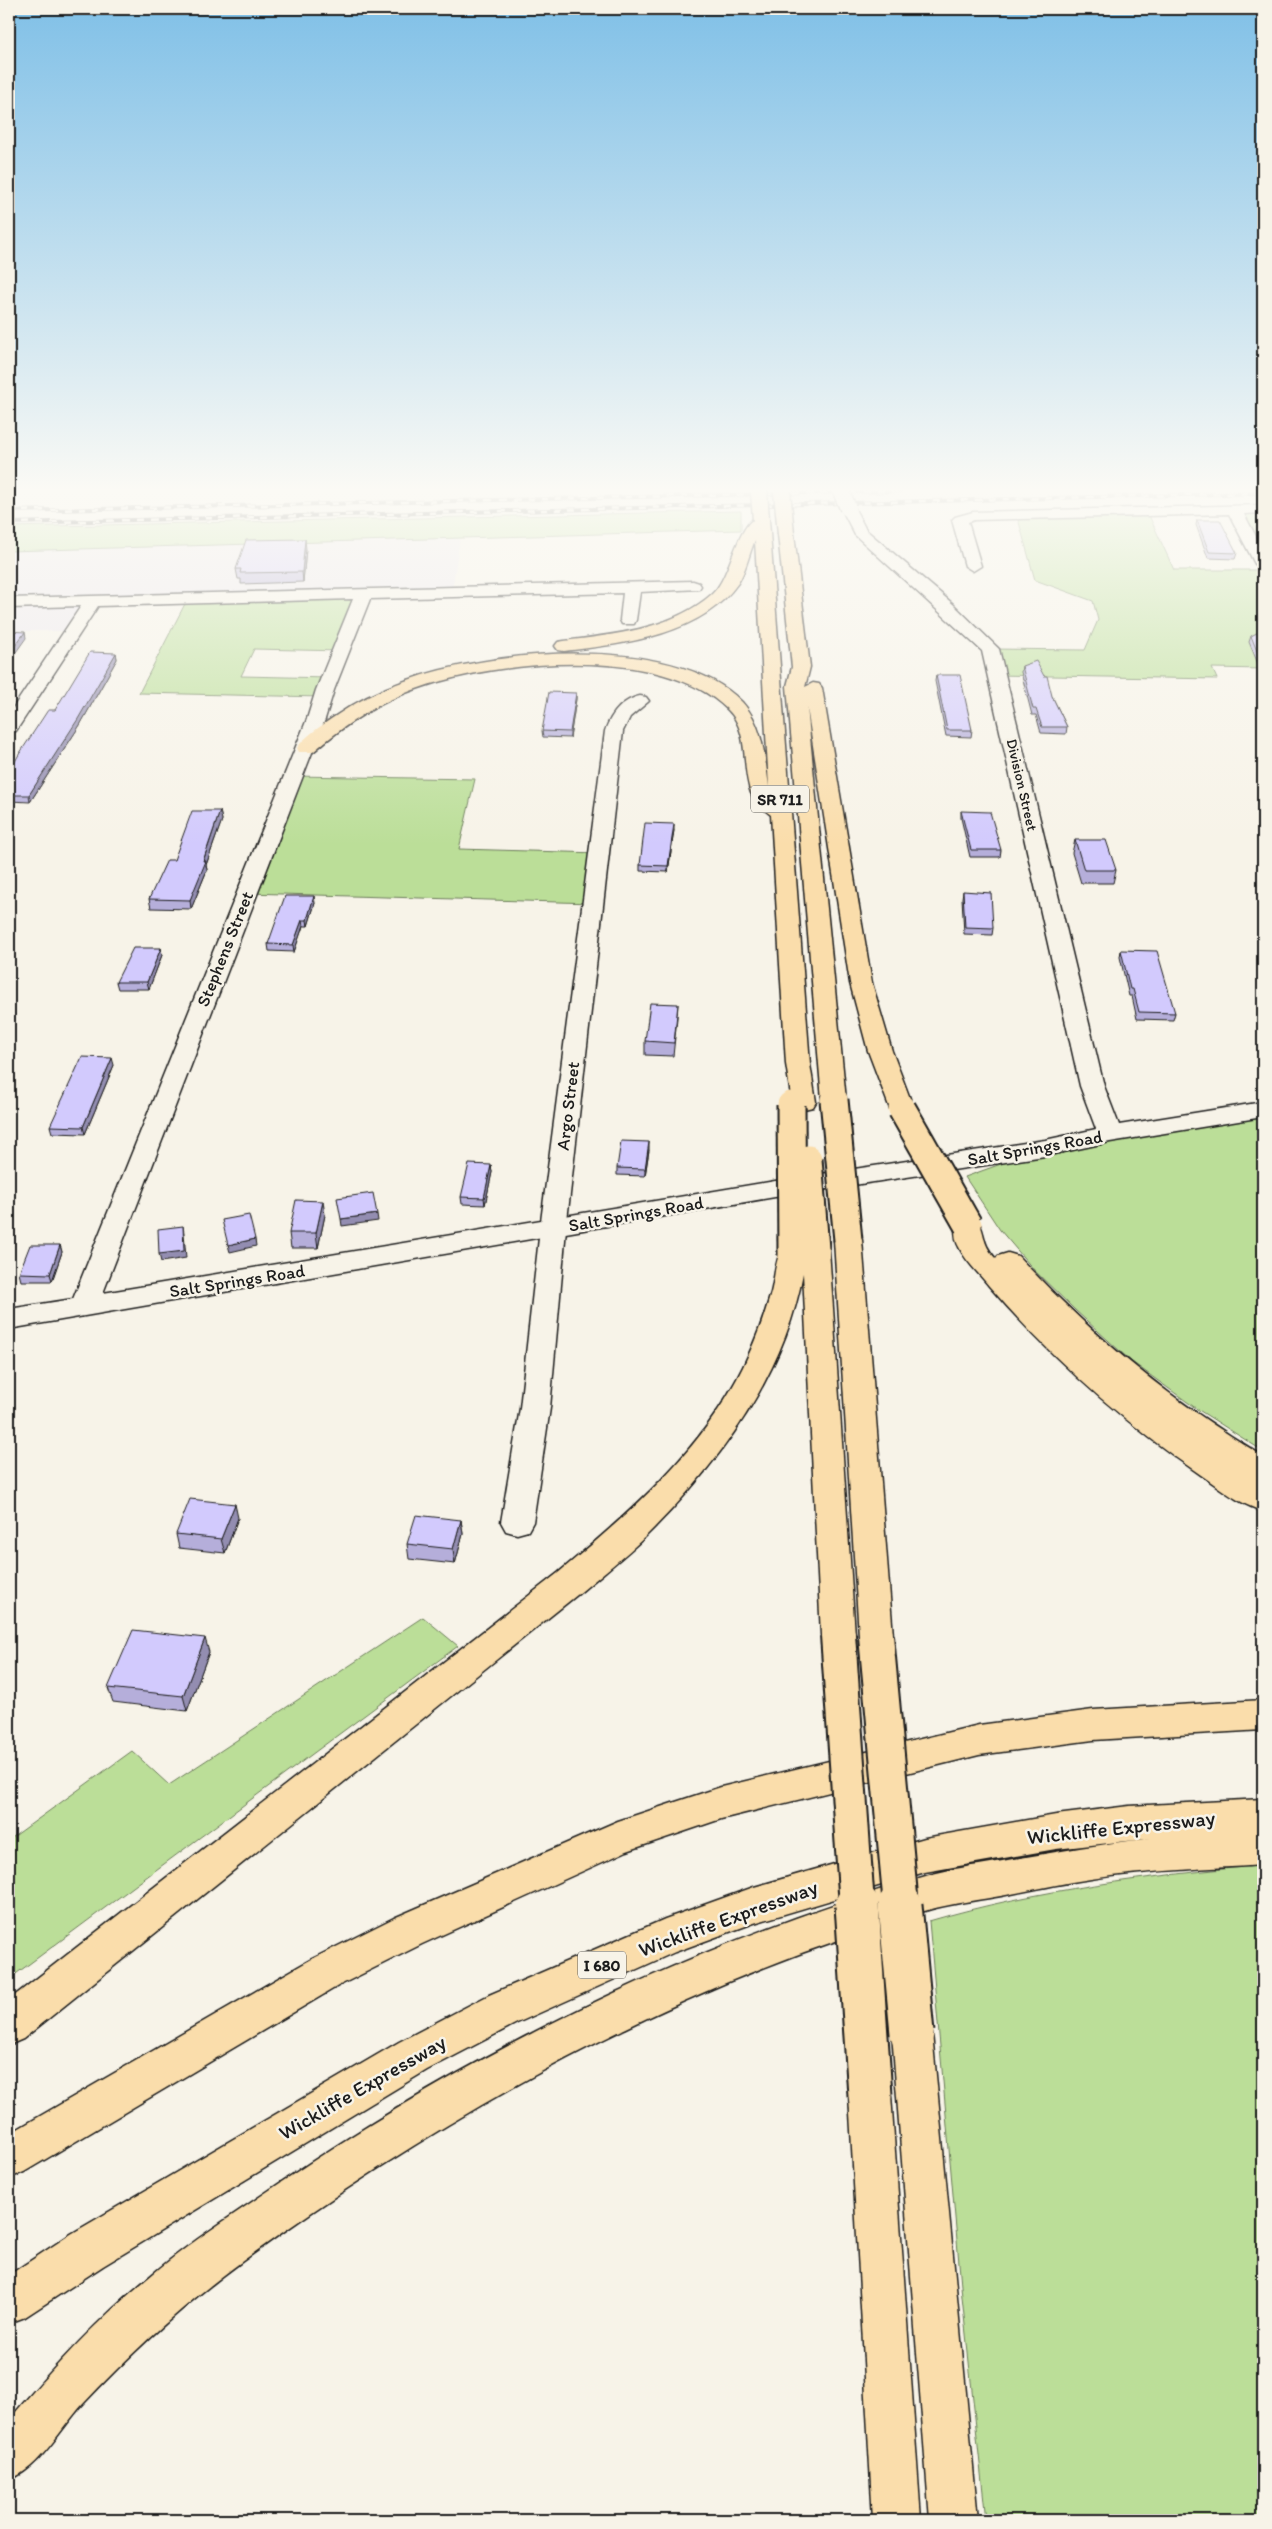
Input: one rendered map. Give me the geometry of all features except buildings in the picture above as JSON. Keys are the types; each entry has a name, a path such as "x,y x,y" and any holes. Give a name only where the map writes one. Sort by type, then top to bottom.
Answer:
{"highway":[{"path":"316,718 378,685 424,669 468,660 620,638 670,624 700,609"},
{"name":"SR 711","path":"764,609 781,813 798,1064 797,1104 804,1252"},
{"path":"794,609 801,667 796,686 848,1240 876,1636 954,2520"},
{"path":"306,748 332,725 358,709 385,695 429,679 464,670 518,662 560,660 622,662 690,677 709,686 735,706 750,734 761,794 781,813"},
{"path":"801,667 812,686 868,1014 902,1109 968,1225 972,1247 1054,1340 1127,1404 1211,1466 1263,1499"},
{"path":"968,1225 992,1243 1039,1295 1115,1366 1204,1434 1263,1470"},
{"path":"804,1252 838,1635 897,2520"},
{"path":"9,2026 570,1582 633,1528 699,1456 740,1397 771,1340 790,1278 804,1252"},
{"path":"9,2157 324,1973 408,1931 618,1838 721,1803 979,1740 1092,1725 1263,1715"},
{"name":"Wickliffe Expressway","path":"9,2301 86,2250 413,2056 503,2009 665,1937 754,1905 925,1855 1056,1832 1138,1822 1263,1815"},
{"path":"9,2456 66,2389 133,2321 164,2293 237,2238 363,2152 423,2116 542,2050 654,1994 716,1967 808,1932 929,1892 1091,1862 1171,1853 1263,1848"}],"street":[{"path":"9,727 89,609"},
{"name":"Stephens Street","path":"84,1305 101,1256 306,748 325,690 358,609"},
{"path":"628,620 629,609"},
{"name":"Division Street","path":"948,609 990,649 1092,1086 1110,1134"},
{"name":"Argo Street","path":"517,1522 535,1408 553,1228 614,731 620,716 631,704 640,701"},
{"name":"Salt Springs Road","path":"9,1319 775,1190 1046,1148 1110,1134 1263,1110"}],"shaded area":[{"path":"9,609 88,609 73,631 9,631"}],"green space":[{"path":"182,609 358,609 342,651 254,649 241,676 330,678 323,697 139,693"},
{"path":"1095,609 1263,609 1263,669 1212,668 1217,679 996,675 990,649 1085,650 1098,620"},
{"path":"294,776 475,779 459,849 599,853 593,903 247,893"},
{"path":"1263,1110 1263,1451 1197,1409 1132,1362 1075,1310 1034,1270 1000,1230 965,1177 1045,1148"},
{"path":"423,1617 458,1646 9,1979 9,1840 132,1751 169,1785"},
{"path":"1263,1865 1263,2520 986,2520 962,2297 929,1921 1011,1900 1094,1885"}]}
